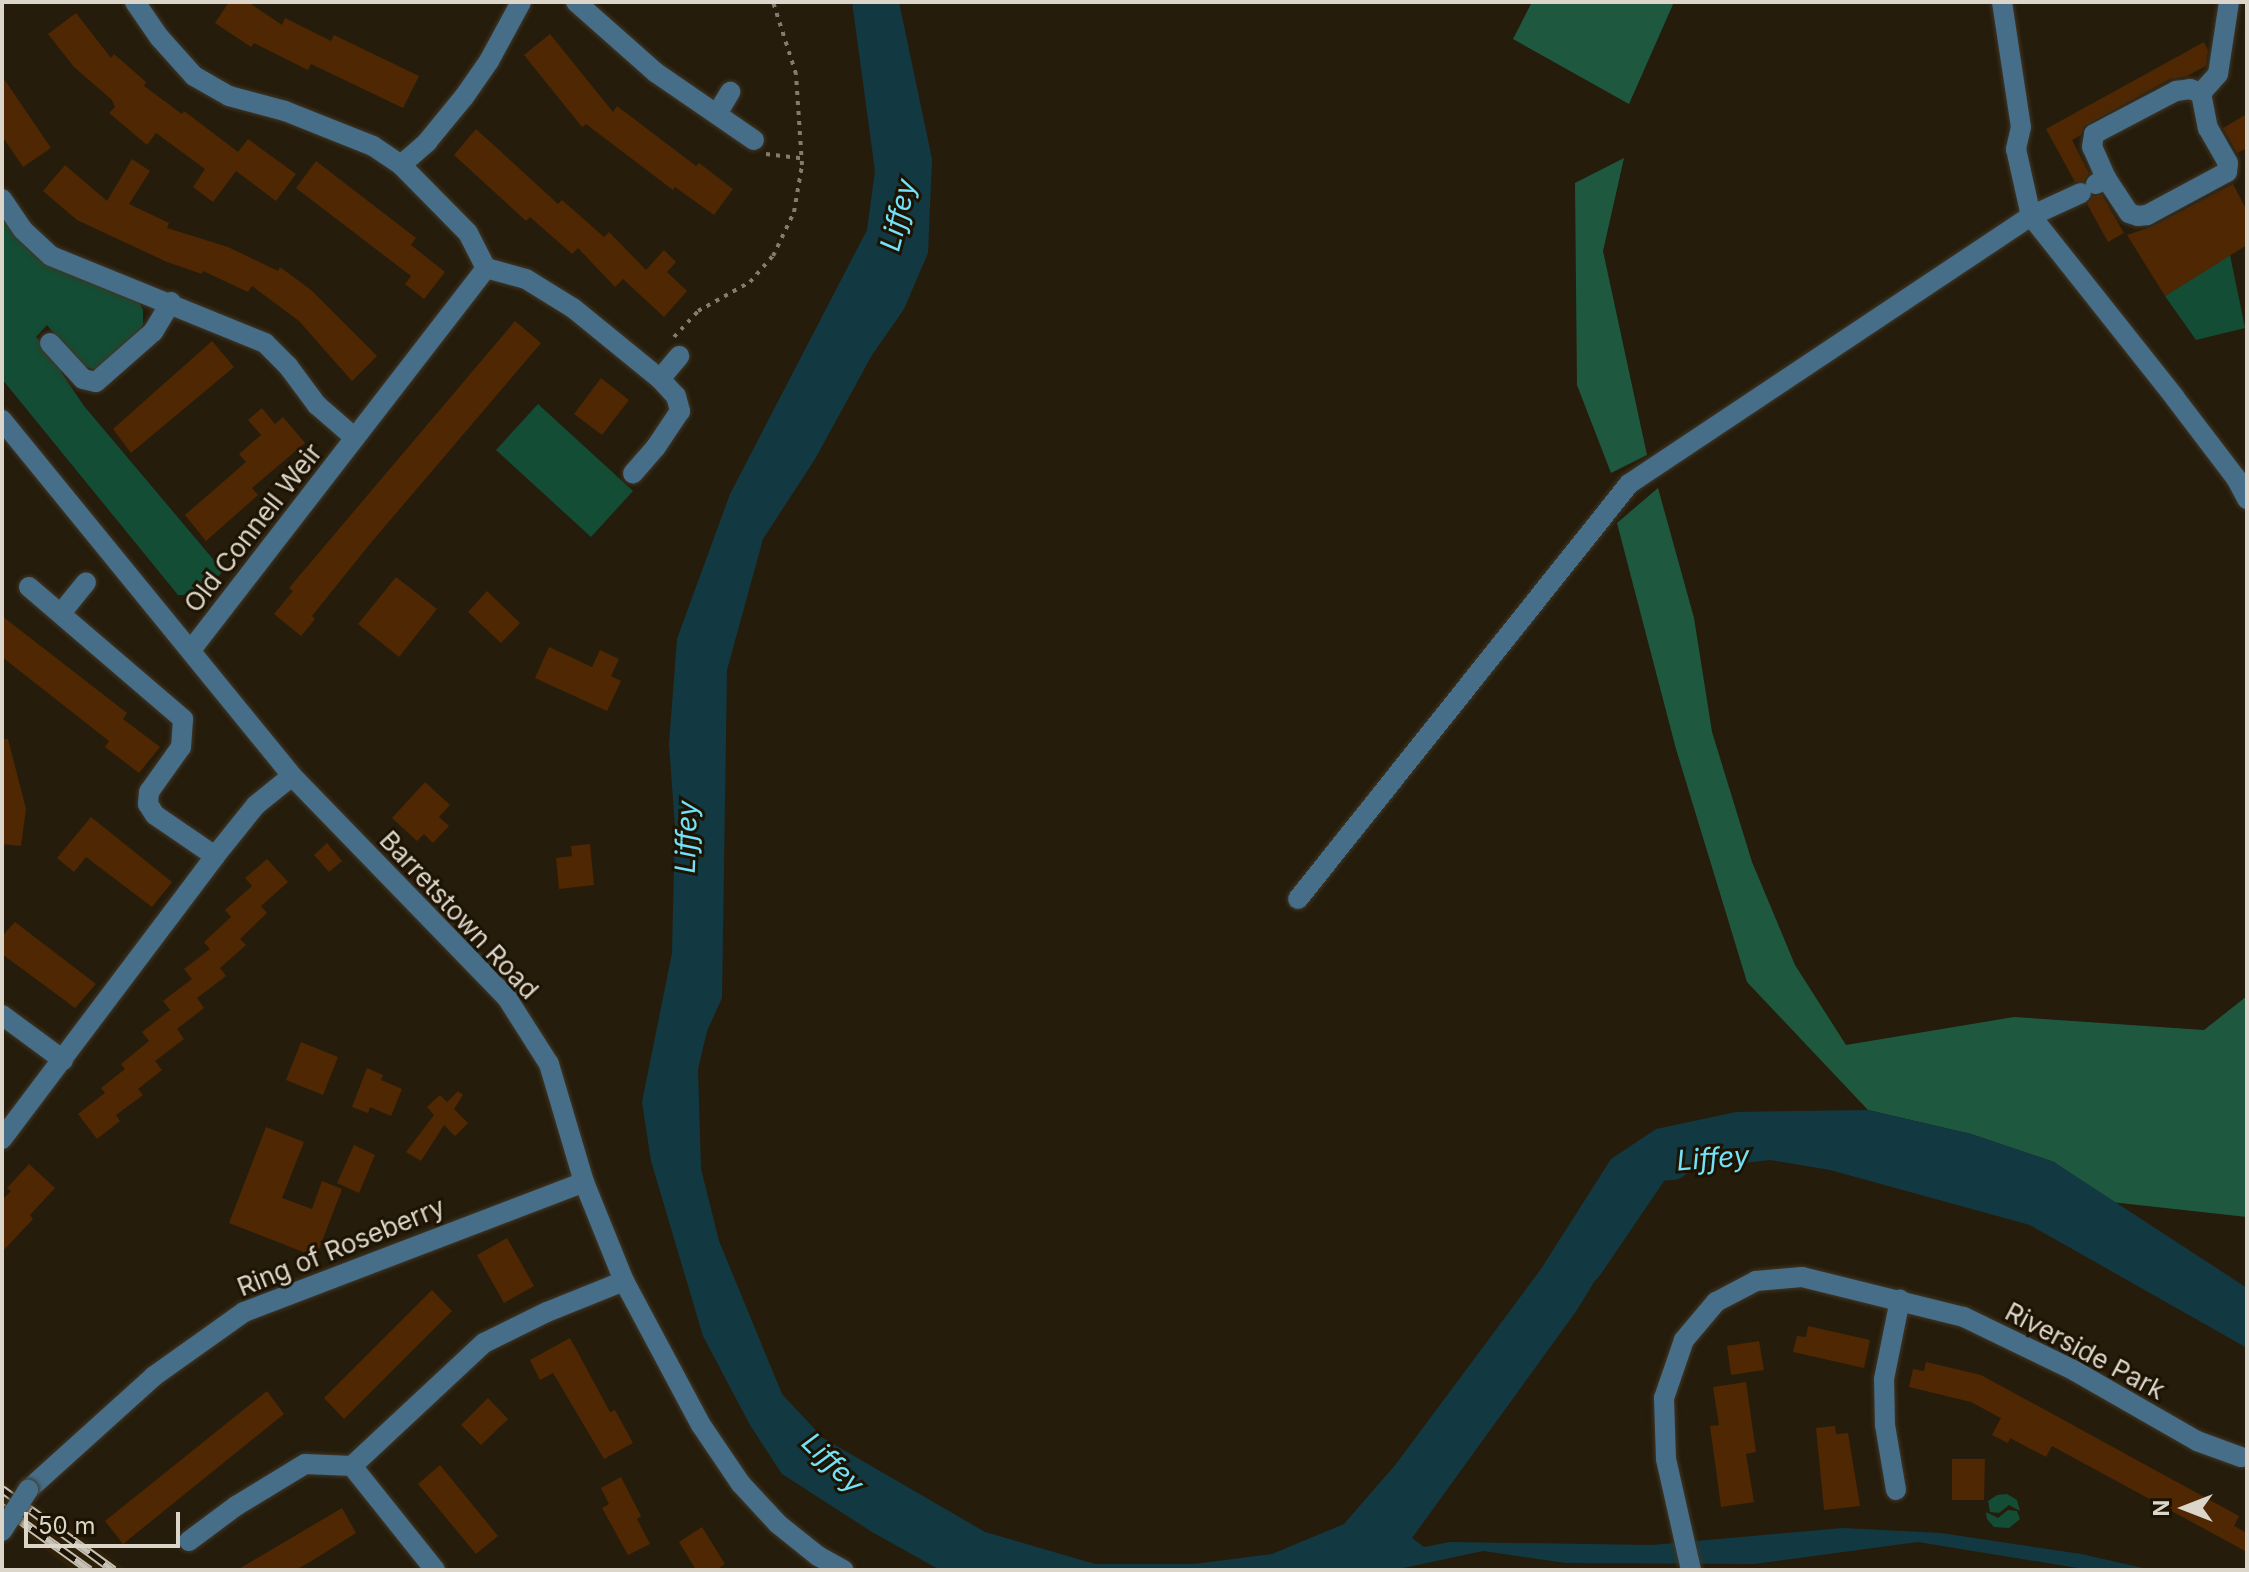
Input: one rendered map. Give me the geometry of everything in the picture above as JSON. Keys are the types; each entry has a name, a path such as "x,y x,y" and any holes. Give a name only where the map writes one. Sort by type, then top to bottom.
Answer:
{"street":[{"path":"135,2 159,37 194,76 229,96 285,111 373,146 401,165 468,233 486,268 526,279 573,308 660,379 676,396 680,411 656,447 633,473"},
{"path":"401,165 427,142 464,97 489,61 521,2"},
{"path":"576,2 655,72 754,140"},
{"path":"2002,2 2021,127 2016,149 2031,216 2201,432 2247,499"},
{"path":"2201,93 2218,74 2229,2"},
{"path":"2190,89 2201,93 2208,128 2228,163 2227,172 2147,215 2138,216 2129,213 2094,185 2094,134 2176,91 2190,89"},
{"path":"717,114 730,92"},
{"path":"1298,899 1629,484 2031,216 2094,185"},
{"name":"Old Connell Weir","path":"2,199 23,230 51,256 171,302 265,343 288,366 317,405 355,438"},
{"name":"Old Connell Weir","path":"191,650 486,268"},
{"path":"50,343 83,379 96,382 153,332 171,302"},
{"path":"660,379 679,356"},
{"name":"Barretstown Road","path":"2,420 292,776 507,998 549,1064 584,1182 624,1281 701,1425 741,1484 778,1524 818,1556 843,1570"},
{"path":"62,612 86,582"},
{"path":"29,587 62,612 183,719 181,747 149,792 148,804 155,815 215,856"},
{"path":"2,1139 215,856 256,805 292,776"},
{"path":"2,1015 63,1060"},
{"name":"Ring of Roseberry","path":"2,1531 28,1490 154,1376 244,1312 584,1182"},
{"name":"Riverside Park","path":"1690,1565 1666,1459 1664,1398 1684,1340 1716,1302 1756,1281 1802,1277 1964,1317 2075,1371 2197,1441 2241,1457"},
{"path":"189,1541 236,1506 305,1464 352,1466 484,1343 547,1312 624,1281"},
{"path":"1896,1490 1885,1425 1884,1379 1900,1300"},
{"path":"352,1466 435,1570"}],"path":[{"path":"679,356 668,345 683,324 698,311 750,282 773,256 794,212 802,165 796,74 773,2"}],"shaded area":[{"path":"2,1480 128,1570 72,1570 2,1517"}],"green space":[{"path":"1532,2 1674,2 1629,104 1513,39"},
{"path":"1624,158 1603,251 1647,455 1611,473 1577,385 1575,183"},
{"path":"2,217 16,235 136,297 143,310 143,325 136,337 97,370 80,365 47,325 36,337 64,368 61,372 84,406 223,571 201,595 178,595 2,379"},
{"path":"2230,255 2245,328 2196,340 2165,296"},
{"path":"538,404 633,491 591,537 496,450"},
{"path":"1658,488 1694,618 1712,732 1752,862 1795,965 1846,1045 2014,1017 2204,1030 2247,996 2247,1217 2111,1202 2054,1162 1971,1134 1868,1110 1747,982 1676,749 1617,523"},
{"path":"2007,1494 2017,1500 2020,1511 2009,1505 1999,1513 1990,1512 1988,1501 1997,1495"},
{"path":"2008,1510 2017,1511 2020,1519 2009,1528 1994,1527 1987,1519 1986,1512 1998,1518"}],"water":[{"path":"852,2 899,2 932,159 928,253 904,309 872,355 815,459 763,539 727,670 722,998 707,1031 698,1069 701,1169 719,1241 782,1394 823,1438 985,1532 1095,1564 1194,1564 1272,1554 1344,1524 1396,1464 1541,1269 1611,1159 1656,1129 1736,1112 1868,1110 1971,1134 2054,1162 2247,1288 2247,1348 2030,1225 1830,1170 1770,1160 1686,1170 1623,1194 1615,1212 1611,1254 1577,1310 1412,1538 1424,1547 1450,1542 1652,1545 1843,1528 1941,1533 2081,1554 2152,1570 2090,1570 1918,1542 1754,1564 1566,1563 1483,1551 1394,1570 940,1570 872,1532 782,1474 750,1425 703,1336 651,1161 642,1102 672,953 675,827 669,744 677,639 730,494 867,230 875,171"}],"building":[{"path":"229,2 248,2 282,25 285,18 331,41 334,35 419,76 403,108 311,64 308,70 254,43 251,47 215,23"},
{"path":"76,13 111,58 114,54 146,82 144,86 182,114 184,111 238,152 248,139 296,174 276,201 236,171 213,202 193,187 205,169 156,133 147,145 109,113 115,107 112,100 74,67 48,34"},
{"path":"550,34 613,112 617,106 696,166 699,163 733,189 714,215 675,187 673,190 586,124 582,127 524,55"},
{"path":"2204,42 2208,50 2206,66 2187,76 2170,79 2084,126 2081,135 2072,140 2089,173 2084,181 2075,182 2046,129"},
{"path":"2,76 51,148 23,167 2,136"},
{"path":"2247,114 2247,148 2237,153 2223,128"},
{"path":"476,129 558,204 562,200 604,237 609,232 646,270 664,250 676,262 667,272 687,291 664,317 623,279 615,287 578,248 572,254 530,217 526,221 454,155"},
{"path":"132,159 150,171 129,204 169,223 167,228 228,247 278,271 280,267 311,290 377,356 352,381 299,321 252,286 248,292 203,271 202,274 167,262 77,220 43,191 65,165 107,201"},
{"path":"316,161 416,238 411,245 445,272 424,299 405,284 411,276 296,188"},
{"path":"2233,184 2247,211 2247,245 2165,296 2127,235 2153,226"},
{"path":"2102,195 2124,233 2108,242 2087,204 2093,196"},
{"path":"515,321 541,343 369,545 312,616 315,619 301,636 274,614 293,591 289,588"},
{"path":"212,341 234,367 131,453 113,429"},
{"path":"601,378 629,400 602,435 574,414"},
{"path":"262,408 275,424 283,417 305,443 252,488 258,495 206,541 185,515 246,462 239,454 261,435 248,420"},
{"path":"396,577 437,609 399,657 358,624"},
{"path":"487,591 520,623 501,643 468,612"},
{"path":"2,616 127,713 123,719 160,747 139,773 105,747 109,741 2,657"},
{"path":"549,647 592,667 600,650 619,659 611,676 621,681 607,711 535,678"},
{"path":"2,739 8,739 26,809 21,846 2,844"},
{"path":"425,782 450,805 439,817 449,826 433,843 424,834 417,841 392,818"},
{"path":"91,817 172,882 152,907 86,857 74,872 57,858"},
{"path":"327,843 342,861 329,872 314,855"},
{"path":"590,844 594,885 559,889 556,858 572,856 571,846"},
{"path":"267,859 288,882 261,906 267,913 240,939 246,945 220,968 226,976 197,998 204,1008 177,1029 184,1039 155,1061 162,1070 138,1089 143,1095 116,1115 120,1121 97,1139 78,1114 105,1093 101,1088 125,1069 121,1064 149,1041 142,1032 170,1010 163,1001 192,979 184,969 210,949 204,942 231,917 225,910 252,886 245,878"},
{"path":"15,922 96,984 75,1008 2,954 2,936"},
{"path":"301,1042 338,1057 323,1095 286,1080"},
{"path":"367,1068 383,1075 381,1080 402,1089 391,1116 370,1107 368,1113 352,1107"},
{"path":"458,1091 463,1095 454,1109 468,1123 455,1136 444,1125 421,1161 406,1152 434,1115 427,1107 440,1095 447,1102"},
{"path":"266,1127 304,1142 282,1198 312,1209 322,1181 342,1189 316,1257 229,1223"},
{"path":"354,1145 375,1155 359,1193 337,1183"},
{"path":"29,1164 55,1188 30,1215 33,1219 2,1252 2,1200 11,1191 7,1188"},
{"path":"507,1238 534,1286 504,1303 477,1255"},
{"path":"432,1290 452,1311 344,1419 324,1398"},
{"path":"1808,1326 1870,1340 1864,1368 1793,1352 1797,1336 1806,1337"},
{"path":"570,1338 610,1412 615,1410 633,1443 604,1459 553,1373 540,1380 530,1360"},
{"path":"1759,1341 1764,1370 1731,1375 1727,1346"},
{"path":"1926,1362 1981,1375 2239,1516 2234,1526 2247,1533 2247,1552 2052,1446 2046,1457 2010,1438 2008,1443 1992,1435 2001,1418 1971,1402 1909,1387 1913,1369 1924,1371"},
{"path":"1746,1382 1756,1452 1746,1454 1754,1502 1721,1507 1710,1426 1719,1425 1713,1387"},
{"path":"267,1391 284,1414 123,1544 105,1521"},
{"path":"488,1398 508,1419 481,1445 461,1425"},
{"path":"1835,1426 1836,1434 1848,1433 1860,1506 1824,1510 1816,1428"},
{"path":"1952,1459 1985,1459 1984,1500 1952,1500"},
{"path":"440,1465 498,1536 476,1554 418,1484"},
{"path":"621,1477 641,1516 637,1519 650,1544 628,1555 602,1508 609,1504 601,1488"},
{"path":"342,1508 356,1533 310,1562 295,1570 237,1570"},
{"path":"702,1527 725,1564 716,1570 696,1570 679,1542"}],"waterway":[{"name":"Liffey","path":"1584,1265 1654,1162 1672,1161"}],"railway":[{"path":"2,1489 114,1570"},
{"path":"2,1507 90,1570"}]}
